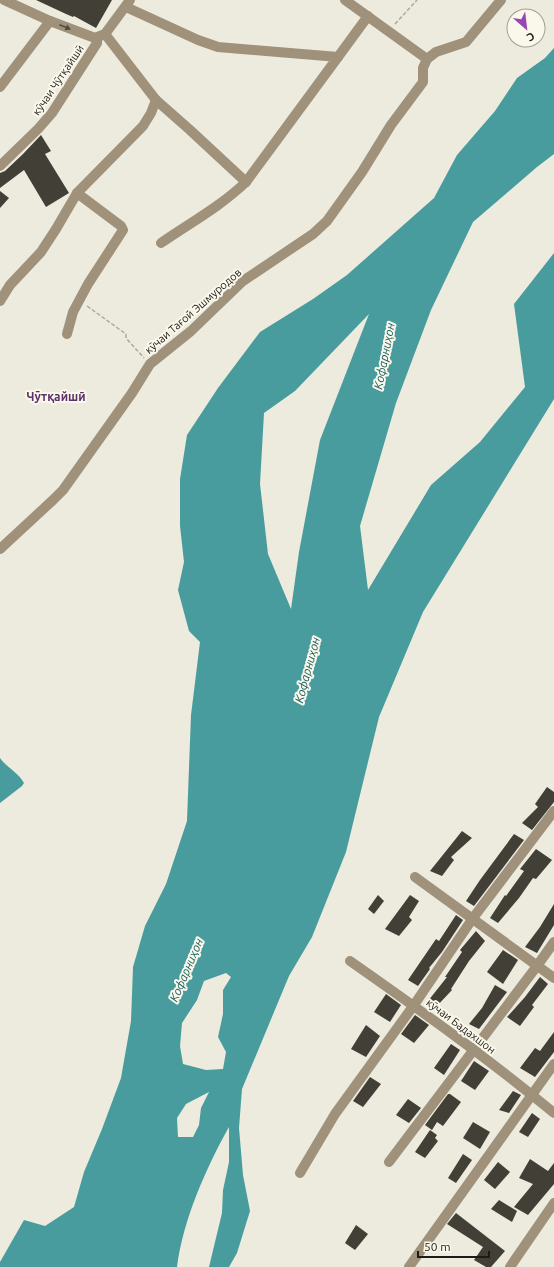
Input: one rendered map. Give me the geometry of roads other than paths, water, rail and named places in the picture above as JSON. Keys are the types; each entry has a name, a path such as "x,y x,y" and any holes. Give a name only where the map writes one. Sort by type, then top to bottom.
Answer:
{"street":[{"path":"4,0 92,38 101,36 156,100 246,182"},
{"path":"345,0 427,59 436,52 466,42 501,0"},
{"path":"128,3 198,40 218,47 338,57"},
{"name":"кӯчаи Чӯтқайшӣ","path":"0,166 52,113 96,43 128,3"},
{"path":"161,243 234,194 246,182 368,16"},
{"path":"0,87 50,21"},
{"name":"кӯчаи Тағой Эшмуродов","path":"0,549 62,490 132,394 150,364 191,331 243,281 313,234 327,221 362,172 391,125 423,82 423,68 427,59"},
{"path":"0,301 10,285 41,252 77,193 143,126 151,113 156,100"},
{"path":"68,334 73,312 79,300 103,259 123,230 121,226 77,193"},
{"path":"300,1173 335,1114 414,1005 473,918 554,811"},
{"path":"415,877 554,978"},
{"path":"389,1162 474,1051 554,942"},
{"name":"кӯчаи Бадахшон","path":"350,961 414,1005 554,1114"},
{"path":"409,1267 554,1064"},
{"path":"510,1267 554,1202"}],"water":[{"name":"Кофарниҳон","path":"554,48 554,154 473,222 431,310 396,403 360,526 368,590 431,485 480,442 525,387 514,304 554,253 554,399 423,612 379,717 346,852 312,937 289,976 242,1089 239,1128 243,1175 250,1211 237,1253 229,1267 209,1267 222,1213 223,1190 229,1162 229,1127 204,1177 190,1213 184,1231 177,1267 0,1267 0,1262 24,1220 45,1226 74,1207 84,1172 121,1078 131,1021 133,967 145,926 166,884 187,821 191,715 200,642 189,631 178,590 184,562 180,526 180,479 187,435 218,388 260,332 313,299 347,275 434,198 457,155 495,111 517,78 545,58","holes":["369,314 320,440 299,552 291,609 268,554 260,484 264,413 295,391","226,973 231,977 223,990 223,1014 218,1037 226,1052 223,1069 206,1070 183,1064 180,1046 182,1023 197,1000 204,981","209,1092 201,1108 199,1125 193,1137 178,1137 177,1118 186,1104"]},
{"path":"0,758 19,776 24,783 0,803"}],"district":[{"name":"Чӯтқайшӣ","path":"56,396"}]}
